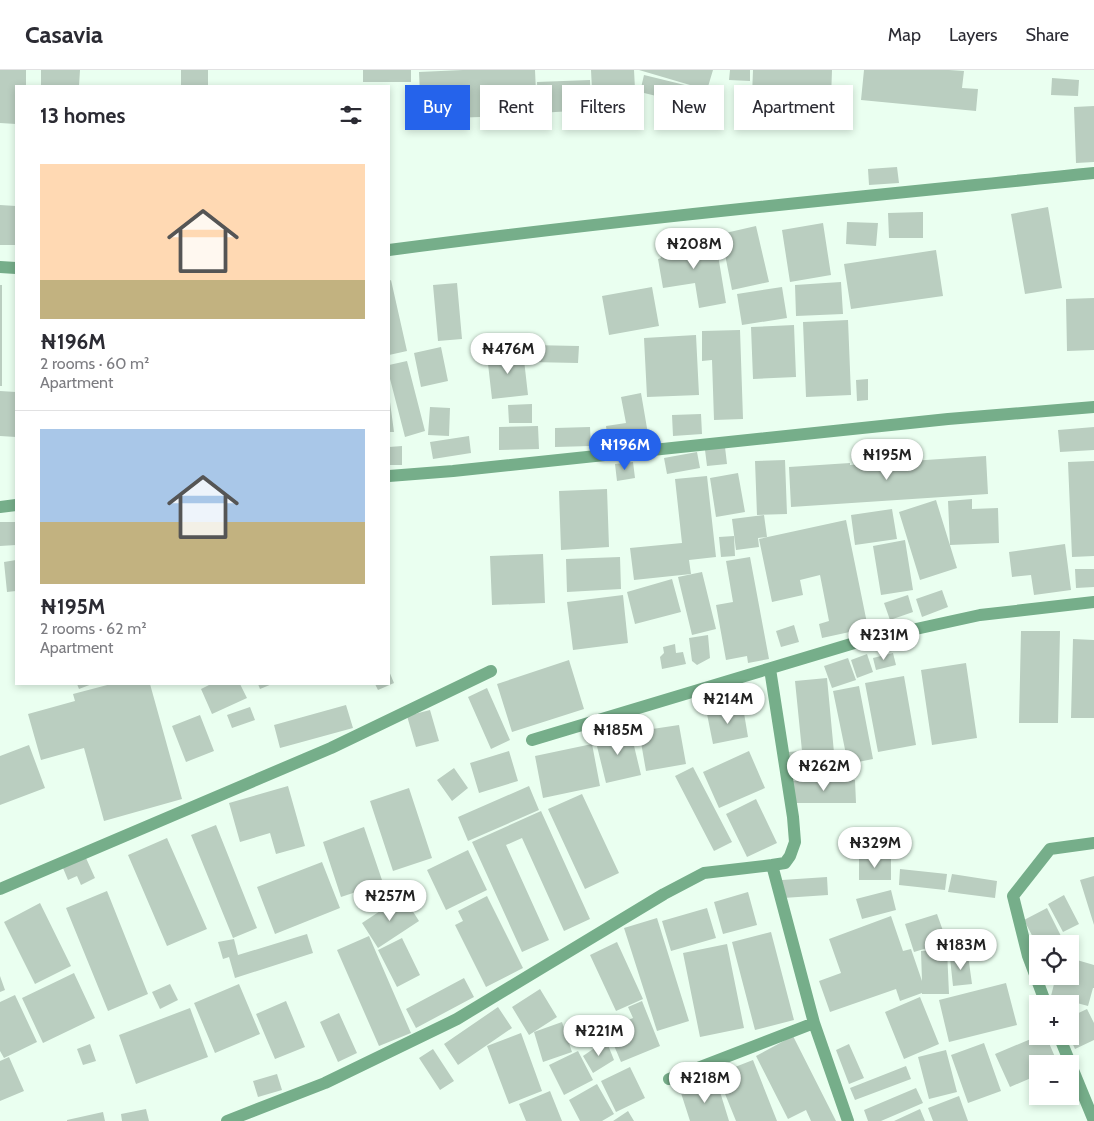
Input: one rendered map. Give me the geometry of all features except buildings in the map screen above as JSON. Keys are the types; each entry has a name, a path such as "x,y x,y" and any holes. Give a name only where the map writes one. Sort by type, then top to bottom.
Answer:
{"street":[{"path":"390,250 479,238 1094,172"},
{"path":"0,267 15,268"},
{"path":"390,476 463,470 948,419 1094,407"},
{"path":"0,506 15,505"},
{"path":"532,740 861,641 980,615 1094,602"},
{"path":"227,1121 325,1083 457,1019 664,894 704,873 785,862 790,856 795,842 793,817 770,669"},
{"path":"0,890 331,748 491,671"},
{"path":"1043,995 1028,956 1013,896 1050,849 1094,842"},
{"path":"772,865 814,1023 848,1121"},
{"path":"669,1079 814,1023"},
{"path":"1063,1045 1094,1121"}]}
